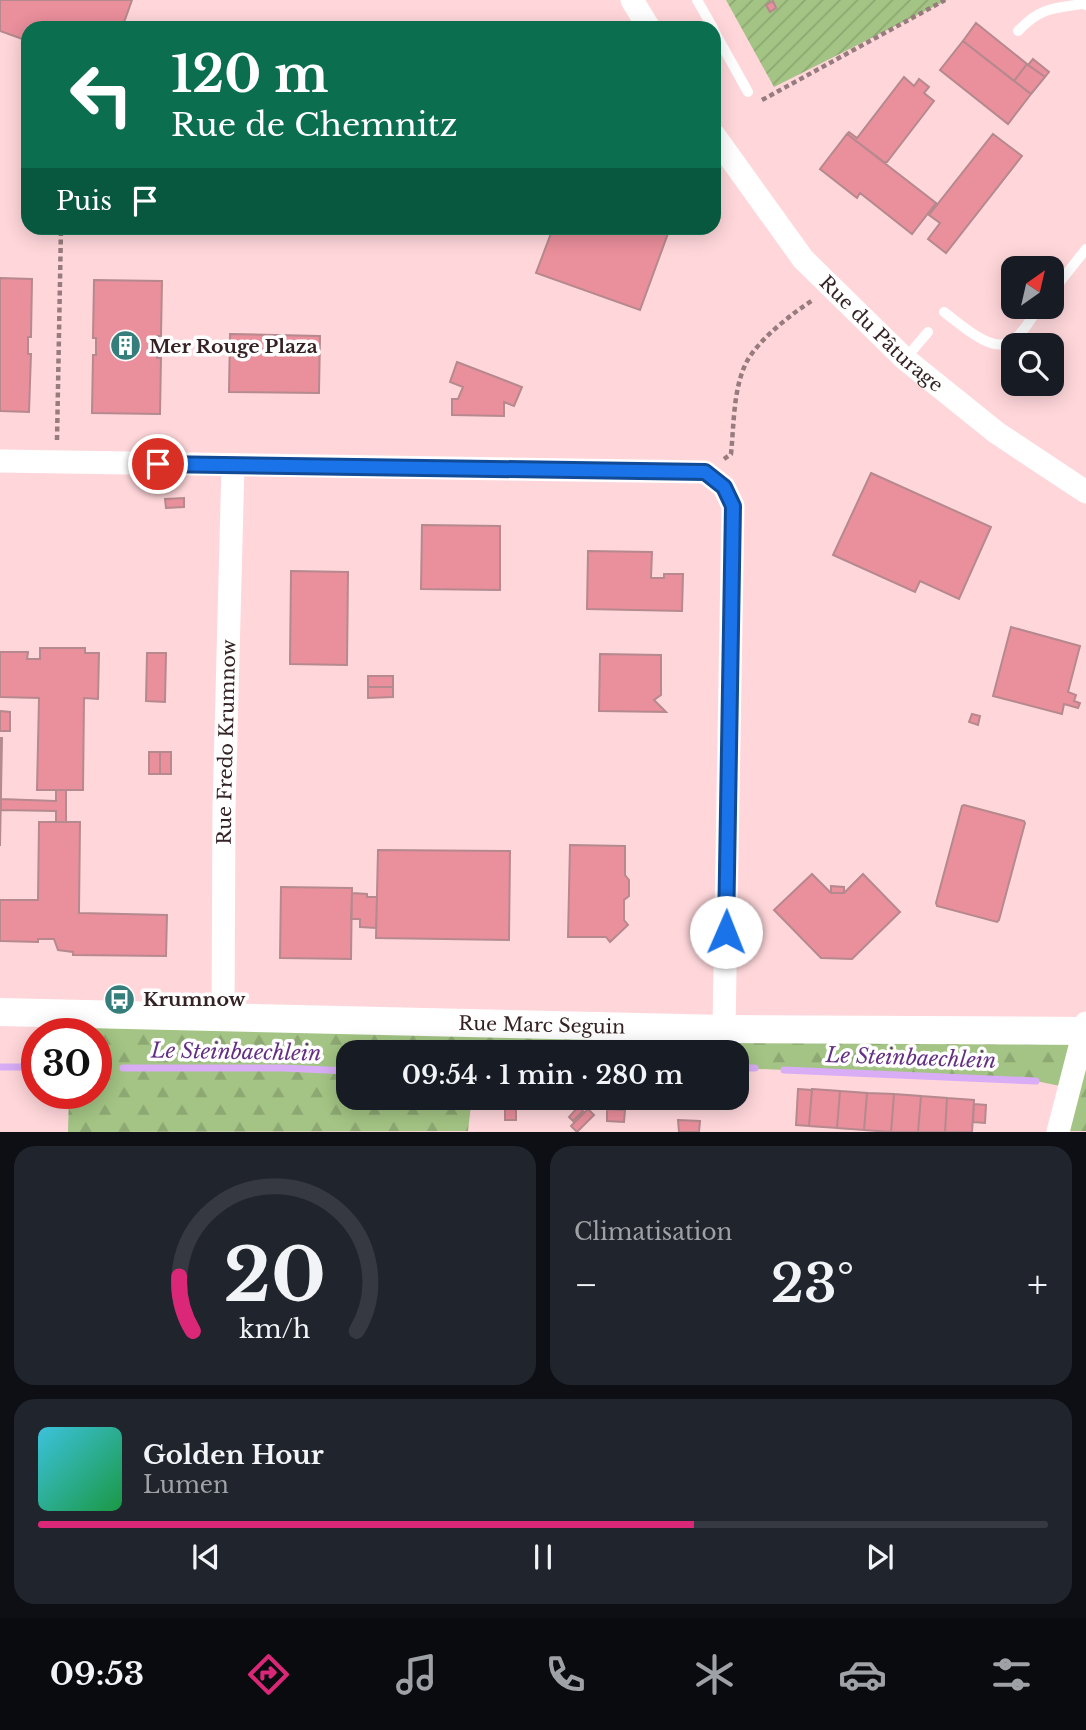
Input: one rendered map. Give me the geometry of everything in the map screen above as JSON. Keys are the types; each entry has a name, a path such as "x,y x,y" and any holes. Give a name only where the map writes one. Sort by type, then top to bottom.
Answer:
{"street":[{"path":"632,0 645,21"},
{"name":"Rue du Pâturage","path":"721,145 803,259 905,359 997,433 1086,492"},
{"path":"0,461 705,472 724,487 733,506 724,1029"},
{"name":"Rue Fredo Krumnow","path":"223,1018 224,809 233,465"},
{"name":"Rue Marc Seguin","path":"0,1012 724,1029 1085,1028"},
{"path":"1058,1132 1085,1028"}],"lane":[{"path":"697,0 709,21"},
{"path":"1018,31 1047,9 1086,5"},
{"path":"721,43 748,92"},
{"path":"1064,277 1086,249"},
{"path":"944,312 979,339 998,345 1012,342 1030,319"},
{"path":"905,359 928,332"}],"path":[{"path":"748,92 764,101 945,0"},
{"path":"57,462 61,235"},
{"path":"705,472 731,454 738,385 747,361 781,322 831,287"}],"green space":[{"path":"726,0 947,0 774,87"},
{"path":"72,1013 1086,1031 1086,1131 1059,1131 1070,1088 1036,1081 749,1069 749,1040 336,1040 336,1110 470,1110 468,1131 68,1132 69,1109 112,1109 112,1018 72,1018"}],"building":[{"path":"0,0 132,0 124,21 21,21 21,38 0,31"},
{"path":"773,1 776,8 770,12 766,5"},
{"path":"976,23 1027,64 1014,81 963,41"},
{"path":"963,41 1031,94 1008,124 940,70"},
{"path":"1033,59 1049,72 1045,77 1028,65"},
{"path":"1027,64 1045,77 1031,94 1014,81"},
{"path":"904,77 914,86 919,79 929,87 924,93 934,101 887,162 884,162 847,134 849,132 857,138"},
{"path":"847,134 936,203 912,234 860,193 857,198 820,169"},
{"path":"993,134 1022,156 946,253 928,239 940,223 929,215"},
{"path":"550,235 667,235 640,310 536,273"},
{"path":"0,278 32,279 31,337 28,337 28,354 31,354 29,412 0,411"},
{"name":"Mer Rouge Plaza","path":"94,280 162,281 161,336 157,336 157,358 161,358 160,414 92,413 93,355 96,355 96,338 93,338"},
{"path":"230,334 320,336 319,393 229,392"},
{"path":"457,362 522,387 514,406 504,402 504,416 452,415 452,399 458,399 463,387 450,382"},
{"path":"871,473 991,527 959,599 920,581 915,592 833,555"},
{"path":"184,498 184,507 166,508 165,499"},
{"path":"422,525 500,526 500,590 421,589"},
{"path":"588,551 652,552 651,578 664,578 664,574 683,574 682,611 587,609"},
{"path":"291,571 348,572 347,665 290,664"},
{"path":"1011,627 1080,646 1068,692 1076,695 1074,701 1080,703 1078,708 1064,704 1062,714 993,696"},
{"path":"40,648 85,648 85,653 99,653 98,699 84,698 83,790 37,790 39,698 0,697 0,652 28,652 27,659 40,659"},
{"path":"147,653 166,653 165,702 146,701"},
{"path":"600,654 661,655 661,695 654,700 666,712 599,711"},
{"path":"368,676 393,676 393,687 368,687"},
{"path":"368,687 393,687 393,697 368,698"},
{"path":"0,711 10,712 10,731 0,731"},
{"path":"972,714 980,716 978,725 969,722"},
{"path":"0,738 2,738 0,846"},
{"path":"149,752 160,752 160,774 149,774"},
{"path":"160,752 171,752 171,774 160,774"},
{"path":"56,790 66,790 66,822 56,822 56,811 1,810 1,799 56,801"},
{"path":"964,805 1025,823 997,922 937,906 936,903"},
{"path":"39,822 80,822 79,913 167,915 166,956 73,955 73,952 58,950 54,939 38,939 38,942 0,941 0,900 38,900"},
{"path":"570,845 625,846 625,875 629,880 629,896 624,900 624,920 628,925 610,942 606,937 568,937"},
{"path":"378,850 510,851 509,940 376,938"},
{"path":"812,874 831,893 844,893 863,874 900,912 852,959 821,958 774,910"},
{"path":"831,886 844,887 844,893 831,893"},
{"path":"281,887 352,888 351,959 280,958"},
{"path":"352,893 377,897 376,928 360,927 360,919 351,919"},
{"path":"798,1089 812,1090 809,1126 796,1125"},
{"path":"812,1089 840,1091 837,1128 809,1126"},
{"path":"840,1091 867,1093 864,1130 837,1128"},
{"path":"867,1093 894,1094 891,1132 864,1130"},
{"path":"894,1094 921,1096 918,1132 891,1132"},
{"path":"921,1096 947,1098 945,1132 918,1132"},
{"path":"947,1098 974,1100 972,1132 945,1132"},
{"path":"974,1104 986,1105 985,1123 973,1122"},
{"path":"505,1110 516,1110 516,1120 505,1120"},
{"path":"575,1110 583,1111 573,1121 569,1117"},
{"path":"587,1110 594,1115 577,1132 571,1126"},
{"path":"607,1110 625,1110 624,1122 607,1121"},
{"path":"678,1120 700,1121 699,1132 679,1132"}],"waterway":[{"name":"Le Steinbaechlein","path":"0,1067 21,1067"},
{"name":"Le Steinbaechlein","path":"123,1068 336,1070"},
{"name":"Le Steinbaechlein","path":"749,1068 755,1068"},
{"name":"Le Steinbaechlein","path":"784,1070 1036,1081"}],"place":[{"name":"Mer Rouge Plaza","path":"126,346"},
{"name":"Krumnow","path":"120,999"}],"route":[{"path":"158,464 705,472 724,487 733,506 726,932"}]}
